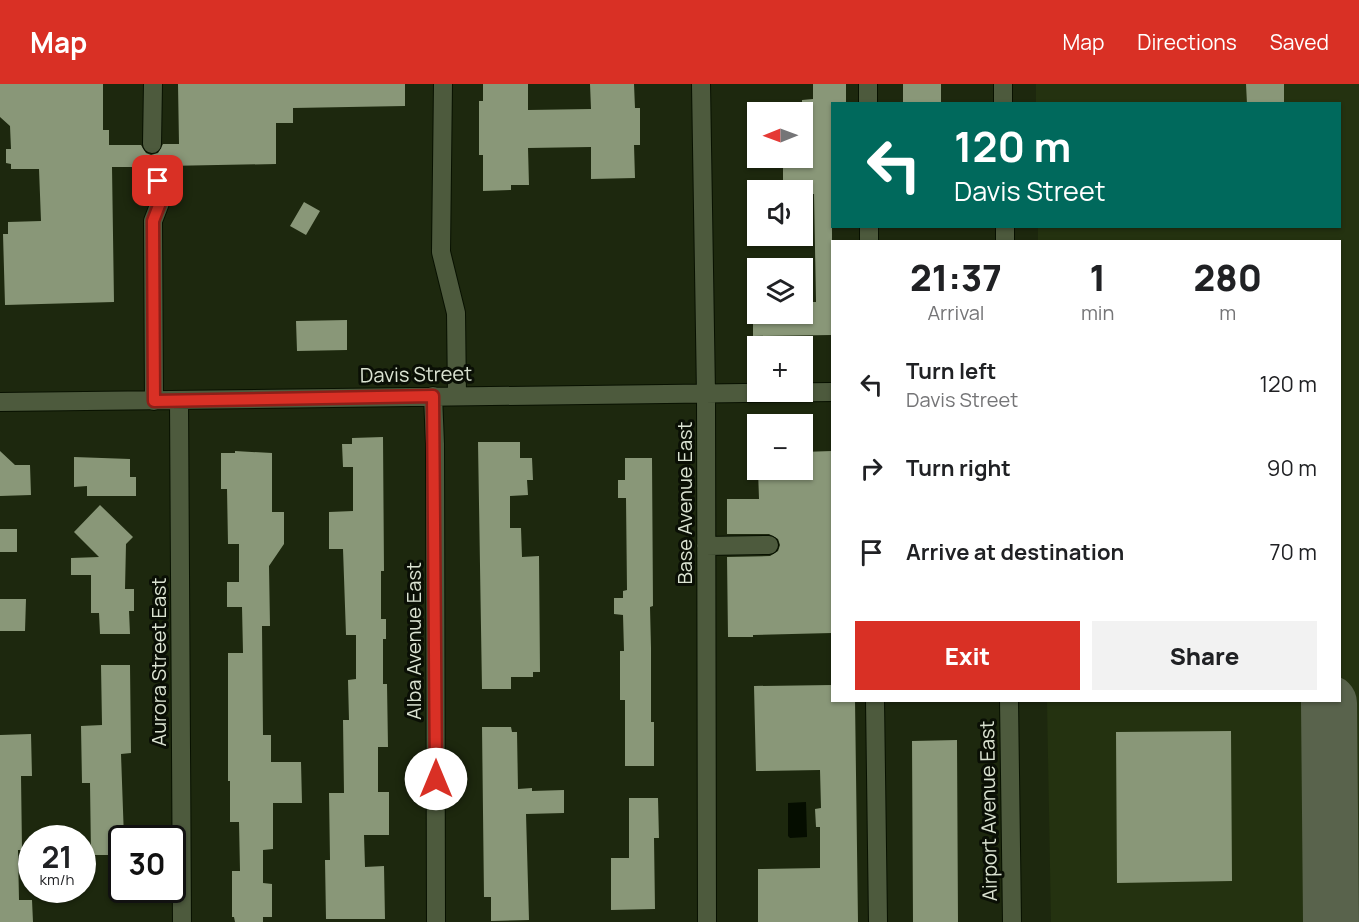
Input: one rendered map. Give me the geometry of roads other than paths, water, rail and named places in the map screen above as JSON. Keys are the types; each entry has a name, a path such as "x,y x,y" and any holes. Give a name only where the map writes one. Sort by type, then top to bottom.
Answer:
{"street":[{"path":"152,144 153,84"},
{"path":"443,84 441,252 456,313 457,396"},
{"name":"Base Avenue East","path":"701,84 706,394 706,922"},
{"path":"868,84 868,102"},
{"path":"1003,84 1004,102"},
{"path":"154,167 163,195 153,221 154,401"},
{"name":"Davis Street","path":"0,402 831,392"},
{"name":"Alba Avenue East","path":"433,396 436,922"},
{"name":"Aurora Street East","path":"179,401 182,922"},
{"path":"706,546 769,545"},
{"path":"875,702 878,922"},
{"name":"Airport Avenue East","path":"1009,702 1012,922"}]}
